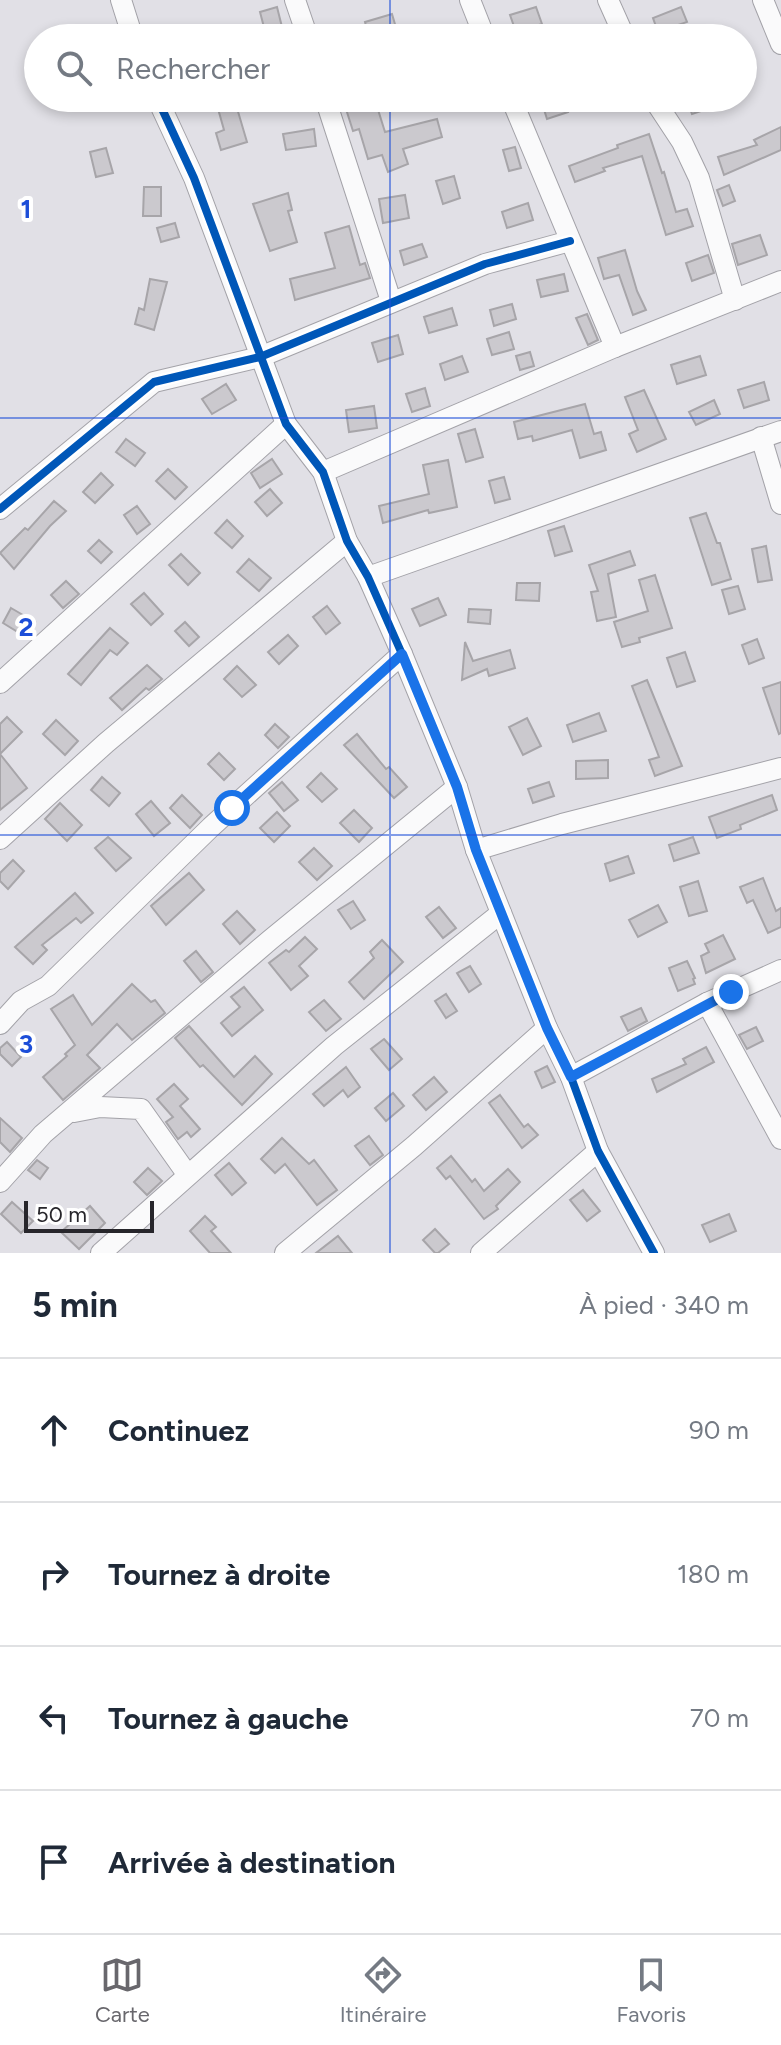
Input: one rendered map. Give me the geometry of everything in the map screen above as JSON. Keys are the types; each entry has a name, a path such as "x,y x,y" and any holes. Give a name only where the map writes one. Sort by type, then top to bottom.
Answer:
{"street":[{"path":"121,0 129,24"},
{"path":"295,0 303,24"},
{"path":"470,0 479,24"},
{"path":"608,0 619,24"},
{"path":"763,0 777,22 781,44"},
{"path":"163,112 194,178 286,424 323,472 347,541 368,577 402,654 457,787 476,850 547,1028 571,1077 598,1151 654,1253"},
{"path":"330,112 391,301"},
{"path":"517,112 615,347"},
{"path":"662,112 682,142 699,178 735,300"},
{"path":"0,509 154,382 260,357 485,264 570,241"},
{"path":"323,472 615,347 781,281"},
{"path":"0,683 286,424"},
{"path":"368,577 771,434 781,504"},
{"path":"0,839 106,743 347,541"},
{"path":"0,1024 21,1001 48,986 211,827 402,654"},
{"path":"476,850 562,824 781,768"},
{"path":"0,1182 43,1134 270,940 457,787"},
{"path":"101,1253 334,1046 501,913"},
{"path":"571,1077 707,1003 781,970"},
{"path":"707,1003 781,1139"},
{"path":"285,1253 414,1146 547,1028"},
{"path":"71,1112 100,1107 141,1109 187,1174"},
{"path":"481,1253 598,1151"}],"building":[{"path":"277,7 281,24 263,24 260,12"},
{"path":"536,7 542,24 513,24 510,15"},
{"path":"681,7 687,22 655,24 653,18"},
{"path":"392,14 395,24 366,24"},
{"path":"219,112 238,112 247,142 221,150 216,133 224,130"},
{"path":"347,112 379,112 385,132 437,119 442,137 403,149 408,164 388,172 382,155 368,159 359,129 353,131"},
{"path":"545,112 568,112 547,119"},
{"path":"781,127 781,150 724,175 718,157 757,145 754,140"},
{"path":"314,129 316,146 286,150 283,134"},
{"path":"649,134 676,212 687,209 693,226 666,235 642,156 603,168 605,171 575,182 569,166"},
{"path":"515,147 521,168 509,171 503,150"},
{"path":"106,148 113,173 96,177 90,152"},
{"path":"454,176 460,198 443,204 436,181"},
{"path":"729,185 735,201 723,206 717,190"},
{"path":"144,187 161,187 161,216 143,216"},
{"path":"288,193 292,210 288,211 297,242 270,251 253,204"},
{"path":"405,195 409,218 383,223 379,199"},
{"path":"528,203 533,220 507,228 502,212"},
{"path":"175,223 179,237 161,242 157,228"},
{"path":"349,226 360,265 365,263 370,278 295,300 290,279 335,268 325,233"},
{"path":"760,235 767,255 738,265 732,244"},
{"path":"422,244 427,257 404,265 400,251"},
{"path":"625,250 646,310 633,315 619,275 604,279 598,258"},
{"path":"708,255 714,273 692,281 686,263"},
{"path":"564,274 568,291 541,297 537,280"},
{"path":"150,279 167,282 154,330 135,324 139,308 144,310"},
{"path":"512,304 516,319 494,326 490,310"},
{"path":"452,308 457,325 429,333 424,317"},
{"path":"587,314 598,340 588,345 576,318"},
{"path":"509,332 514,349 492,355 487,339"},
{"path":"398,335 403,354 378,362 372,343"},
{"path":"530,352 534,366 520,370 516,356"},
{"path":"462,356 468,372 445,380 440,364"},
{"path":"700,356 706,375 677,384 671,365"},
{"path":"764,382 769,400 744,408 738,390"},
{"path":"226,384 236,400 212,414 202,399"},
{"path":"425,388 430,406 412,412 406,394"},
{"path":"644,390 666,439 637,452 629,434 638,430 625,397"},
{"path":"714,400 720,414 696,425 689,412"},
{"path":"585,404 594,434 601,432 606,450 580,458 572,430 533,441 532,436 518,439 514,422"},
{"path":"374,406 377,428 349,432 346,410"},
{"path":"475,429 483,457 466,462 458,434"},
{"path":"126,439 145,453 135,466 116,452"},
{"path":"272,459 282,474 260,488 251,473"},
{"path":"448,460 457,507 429,513 428,510 383,523 379,506 429,494 423,465"},
{"path":"168,469 187,487 175,499 156,481"},
{"path":"101,473 113,485 95,503 83,492"},
{"path":"504,477 510,499 495,503 489,481"},
{"path":"270,489 282,503 267,516 255,502"},
{"path":"54,501 66,511 14,569 0,553 25,528 28,530"},
{"path":"137,506 150,524 137,534 124,515"},
{"path":"706,513 717,543 720,543 731,579 712,585 690,518"},
{"path":"227,520 243,536 232,548 215,533"},
{"path":"564,526 572,551 555,556 548,531"},
{"path":"99,540 112,552 101,563 88,551"},
{"path":"766,546 772,580 758,582 752,549"},
{"path":"630,551 635,565 608,574 616,617 597,621 591,592 598,591 589,565"},
{"path":"181,554 200,573 188,585 169,565"},
{"path":"249,559 271,578 259,591 237,572"},
{"path":"655,575 672,628 622,647 614,622 648,611 639,580"},
{"path":"66,581 79,594 63,608 51,595"},
{"path":"517,583 540,583 539,601 516,600"},
{"path":"738,586 745,609 729,614 722,590"},
{"path":"144,593 163,614 151,625 131,604"},
{"path":"438,598 446,615 420,626 412,609"},
{"path":"327,606 340,623 326,634 313,617"},
{"path":"11,608 35,622 26,637 3,623"},
{"path":"469,609 491,610 490,624 468,622"},
{"path":"185,622 199,637 189,646 175,631"},
{"path":"110,628 128,643 117,655 110,650 81,685 68,674"},
{"path":"288,635 298,646 279,664 268,652"},
{"path":"757,639 764,658 749,664 742,645"},
{"path":"465,642 473,661 510,650 515,668 489,676 487,669 462,680"},
{"path":"685,652 695,681 677,687 667,658"},
{"path":"147,665 162,679 149,690 146,688 122,710 110,698"},
{"path":"237,666 256,685 242,697 224,679"},
{"path":"647,680 682,766 655,776 649,760 659,757 632,686"},
{"path":"781,682 781,733 779,734 763,688"},
{"path":"599,713 606,731 573,742 567,725"},
{"path":"7,717 22,732 0,754 0,724"},
{"path":"527,718 541,746 523,755 509,727"},
{"path":"56,720 78,741 65,755 43,734"},
{"path":"275,724 289,737 278,748 265,735"},
{"path":"357,734 386,769 389,767 407,787 394,798 344,745"},
{"path":"219,753 235,769 224,780 208,764"},
{"path":"0,754 27,788 0,810"},
{"path":"608,760 608,778 576,779 576,761"},
{"path":"321,773 337,789 322,802 307,787"},
{"path":"102,777 120,793 109,806 91,790"},
{"path":"282,782 298,800 284,811 269,793"},
{"path":"549,782 554,796 533,803 528,789"},
{"path":"182,795 202,815 190,828 170,808"},
{"path":"772,795 777,810 717,838 709,817"},
{"path":"151,801 170,823 154,836 136,814"},
{"path":"60,803 82,825 67,841 45,819"},
{"path":"354,810 372,828 359,842 340,823"},
{"path":"277,812 290,826 274,842 260,828"},
{"path":"108,837 131,858 116,871 95,848"},
{"path":"693,837 699,853 674,861 669,845"},
{"path":"314,848 332,866 317,880 299,862"},
{"path":"628,856 634,873 610,881 605,864"},
{"path":"13,860 24,871 8,889 0,881 0,873"},
{"path":"189,873 204,890 166,925 151,906"},
{"path":"763,878 776,911 781,908 781,927 768,933 753,900 747,903 740,887"},
{"path":"698,881 707,911 689,916 680,887"},
{"path":"75,893 93,913 81,923 76,918 42,945 47,950 33,964 15,947"},
{"path":"353,901 365,920 351,929 338,910"},
{"path":"658,905 667,922 638,937 629,920"},
{"path":"439,907 456,928 443,938 426,917"},
{"path":"237,911 255,930 240,944 223,924"},
{"path":"723,935 735,959 706,973 701,956 709,952 705,944"},
{"path":"305,937 317,949 299,966 308,976 291,990 269,963 286,950 289,952"},
{"path":"382,940 403,962 364,999 349,982 374,958 370,952"},
{"path":"196,951 213,972 201,982 184,961"},
{"path":"687,961 695,984 678,991 669,968"},
{"path":"470,966 481,984 469,992 457,973"},
{"path":"132,984 151,1002 155,1000 165,1013 132,1040 117,1024 87,1055 100,1068 63,1100 43,1077 75,1045 51,1009 73,995 92,1025"},
{"path":"244,987 263,1010 232,1036 221,1023 240,1007 231,997"},
{"path":"446,994 457,1011 446,1018 435,1001"},
{"path":"324,1000 341,1019 326,1031 309,1012"},
{"path":"641,1008 647,1021 628,1031 621,1017"},
{"path":"189,1026 234,1077 255,1056 272,1074 242,1105 203,1065 200,1067 175,1038"},
{"path":"756,1027 763,1041 747,1049 739,1035"},
{"path":"384,1039 402,1059 389,1070 371,1049"},
{"path":"7,1042 21,1057 12,1066 0,1054 0,1048"},
{"path":"706,1047 714,1062 657,1092 652,1079 686,1064 683,1059"},
{"path":"547,1066 555,1082 542,1088 535,1072"},
{"path":"346,1067 360,1087 348,1097 343,1090 324,1106 313,1094"},
{"path":"434,1077 447,1092 426,1110 413,1095"},
{"path":"174,1084 188,1099 180,1106 200,1129 191,1137 187,1132 178,1139 166,1122 173,1117 157,1099"},
{"path":"393,1093 404,1106 386,1121 375,1108"},
{"path":"500,1095 524,1127 528,1124 538,1135 522,1148 489,1103"},
{"path":"0,1118 22,1138 10,1152 0,1142"},
{"path":"369,1136 383,1155 370,1165 355,1146"},
{"path":"282,1138 309,1164 314,1160 337,1190 317,1205 285,1164 275,1173 261,1159"},
{"path":"451,1156 472,1182 475,1179 484,1191 508,1169 520,1182 496,1206 498,1209 484,1219 450,1176 446,1179 437,1168"},
{"path":"37,1160 48,1168 40,1179 28,1170"},
{"path":"229,1163 246,1183 232,1195 215,1175"},
{"path":"148,1168 162,1181 147,1195 134,1182"},
{"path":"583,1190 600,1211 587,1221 570,1200"},
{"path":"12,1202 33,1221 21,1233 1,1214"},
{"path":"90,1206 105,1223 79,1249 61,1232"},
{"path":"729,1214 736,1231 710,1242 702,1225"},
{"path":"205,1216 216,1227 211,1231 231,1253 210,1253 190,1231"},
{"path":"435,1229 449,1244 438,1253 423,1240"},
{"path":"338,1236 352,1253 316,1253"}],"cycle path":[{"path":"163,112 194,178 286,424 323,472 347,541 368,577 402,654 457,787 476,850 547,1028 571,1077 598,1151 654,1253"},
{"path":"0,509 154,382 260,357 485,264 570,241"}],"route":[{"path":"232,808 402,654 457,787 476,850 547,1028 571,1077 731,992"}]}
